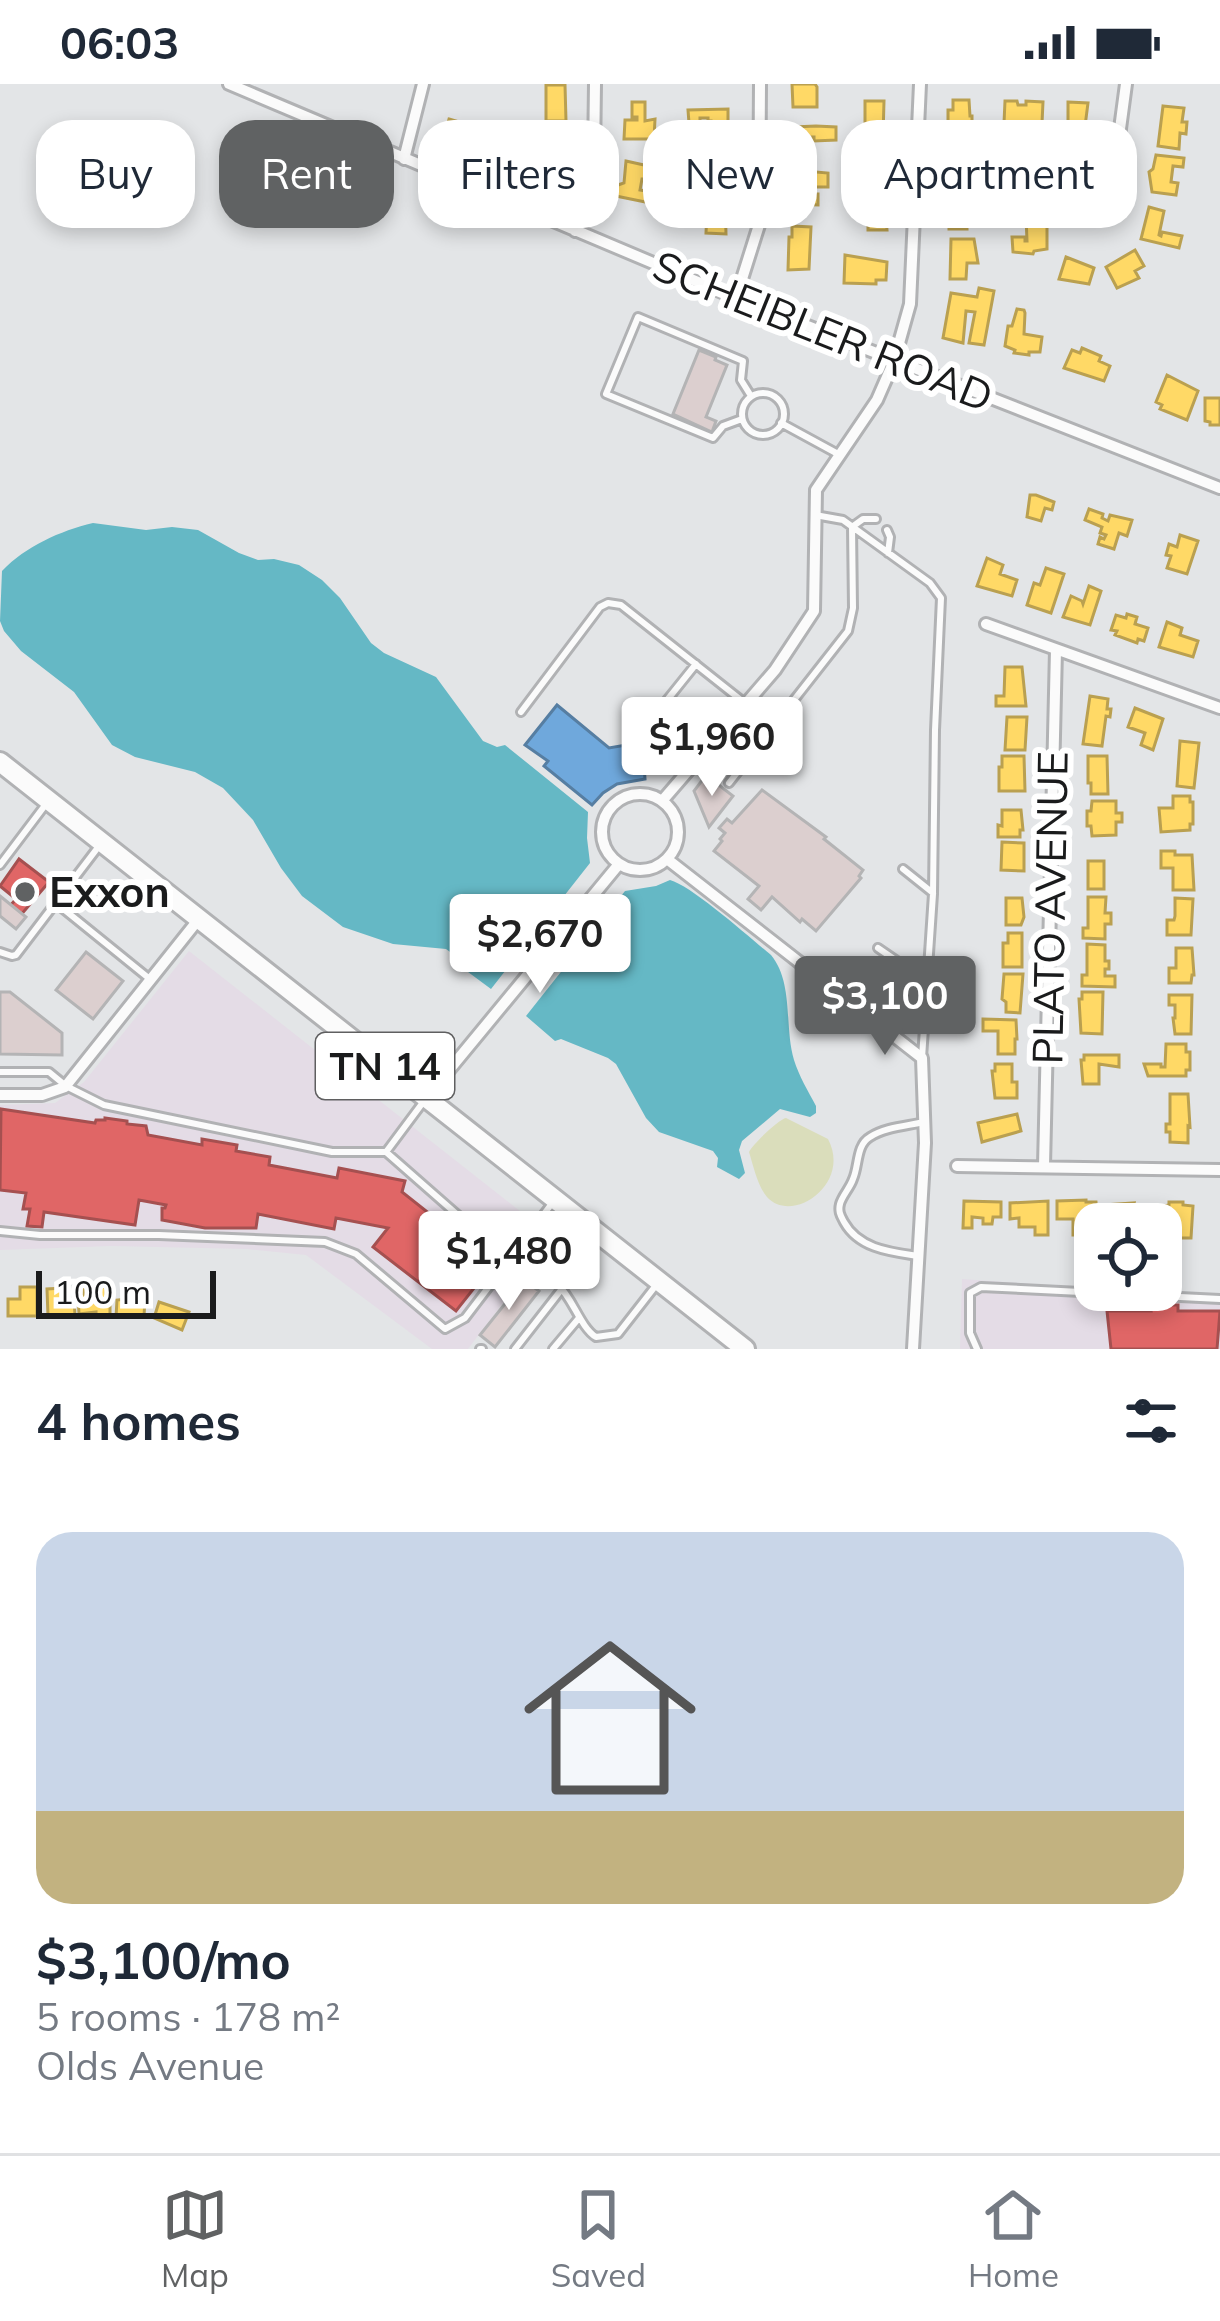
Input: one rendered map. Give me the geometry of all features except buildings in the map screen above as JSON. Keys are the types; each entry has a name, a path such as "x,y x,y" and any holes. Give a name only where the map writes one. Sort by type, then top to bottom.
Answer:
{"main road":[{"name":"TN 14","path":"0,762 745,1349"},
{"path":"0,783 26,782"}],"street":[{"name":"SCHEIBLER ROAD","path":"229,84 736,298 1220,488"},
{"path":"404,159 423,84"},
{"path":"575,231 594,159 595,84"},
{"path":"736,298 758,225 760,84"},
{"path":"662,801 775,670 814,611 815,490 877,400 910,304 920,84"},
{"path":"1121,120 1126,84"},
{"path":"986,624 1220,708"},
{"name":"PLATO AVENUE","path":"1044,1166 1056,650"},
{"path":"640,794 662,801 677,823 678,836 667,859 644,870 619,864 604,845 609,810 628,796 640,794"},
{"path":"667,859 922,1058 924,1122 913,1349"},
{"path":"426,1098 619,864"},
{"path":"0,1095 42,1095 66,1086 198,920"},
{"path":"957,1166 1220,1170"}],"lane":[{"path":"742,419 713,438 606,394 638,316 743,361 741,380 751,396"},
{"path":"764,393 776,398 783,410 782,423 773,432 760,435 742,419 743,406 751,396 764,393"},
{"path":"782,423 838,454"},
{"path":"815,515 843,520 930,583 940,598 933,894 922,1058"},
{"path":"852,527 863,519 876,519"},
{"path":"730,783 851,623 852,527"},
{"path":"887,530 888,553"},
{"path":"521,712 608,603 621,605 746,704"},
{"path":"651,720 696,664"},
{"path":"0,865 49,801"},
{"path":"0,952 16,955 101,843"},
{"path":"903,869 933,894"},
{"path":"55,903 151,980"},
{"path":"878,948 929,983"},
{"path":"0,1072 49,1072 104,1106 332,1152 386,1152 493,1246 516,1251"},
{"path":"386,1152 426,1098"},
{"path":"919,1256 862,1241 849,1231 839,1211 868,1137 924,1122"},
{"path":"0,1231 325,1242 356,1254 445,1329 465,1318 555,1199"},
{"path":"530,1281 547,1277 571,1298 585,1330 596,1337 618,1334 660,1282"},
{"path":"976,1349 970,1333 970,1293 982,1287 1220,1299"},
{"path":"515,1349 561,1290"},
{"path":"553,1349 579,1318"},
{"path":"609,1337 611,1349"}],"shaded area":[{"path":"189,951 553,1237 468,1349 432,1349 306,1255 111,1246 0,1250 0,1105 55,1103 84,1082"},
{"path":"962,1279 1074,1287 1074,1311 1182,1311 1182,1294 1220,1297 1220,1349 960,1349"}],"green space":[{"path":"786,1118 828,1139 833,1156 826,1185 804,1203 790,1206 767,1197 749,1152"}],"water":[{"path":"93,523 198,530 258,560 299,565 340,598 371,643 436,677 483,741 505,745 588,812 590,863 491,989 446,949 393,944 343,927 302,896 253,820 223,788 195,772 135,757 112,745 74,692 21,651 0,621 2,571 44,541"},
{"path":"670,880 706,902 771,955 786,992 794,1060 816,1106 810,1117 780,1109 742,1141 739,1150 745,1173 739,1179 717,1167 713,1151 659,1132 616,1064 561,1039 555,1041 526,1016 625,891"}],"place":[{"name":"Exxon","path":"25,892"}]}
